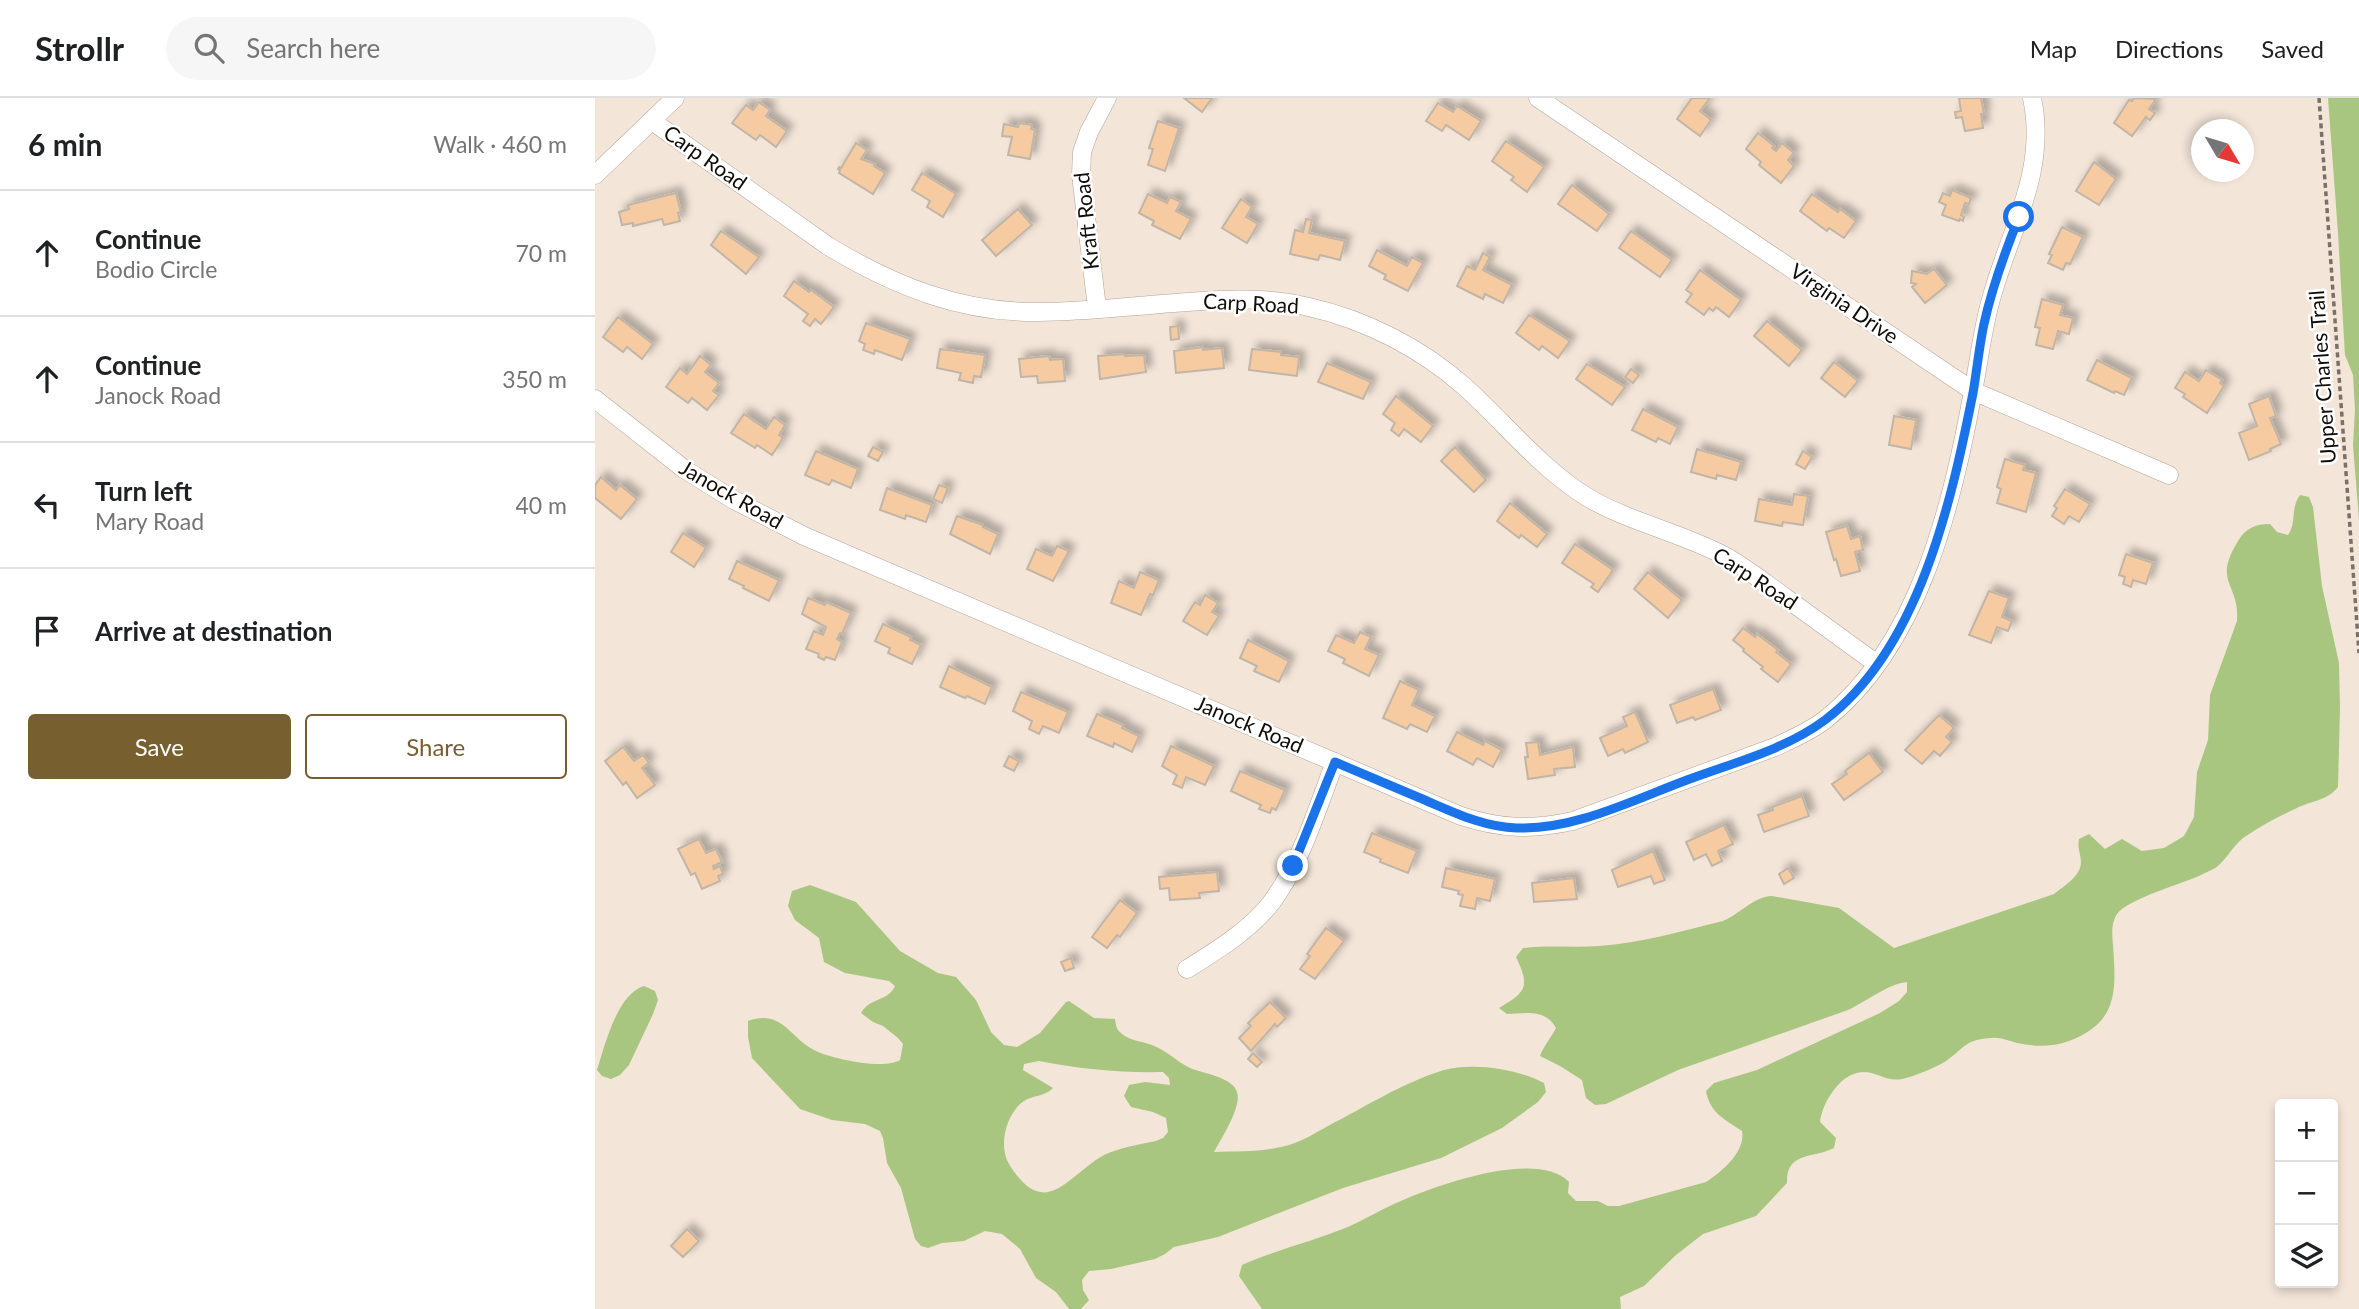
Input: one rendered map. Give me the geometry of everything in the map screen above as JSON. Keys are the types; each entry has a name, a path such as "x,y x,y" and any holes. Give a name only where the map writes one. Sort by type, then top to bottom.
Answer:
{"street":[{"path":"595,175 675,98"},
{"name":"Kraft Road","path":"1097,309 1080,175 1082,152 1089,132 1107,98"},
{"name":"Virginia Drive","path":"1538,98 1973,391 2169,475"},
{"name":"Janock Road","path":"595,399 684,469 734,500 804,536 1475,820 1515,828 1553,825 1605,811 1775,747 1805,732 1841,706 1877,664 1905,617 1929,564 1949,498 1989,304 2030,184 2034,163 2036,117 2032,98"},
{"name":"Carp Road","path":"652,121 828,246 857,264 926,295 963,305 1038,313 1230,299 1278,302 1307,306 1333,314 1391,337 1434,363 1457,381 1551,470 1587,497 1609,509 1669,530 1725,557 1877,664"},
{"path":"1187,969 1223,946 1270,905 1293,866 1335,762"}],"path":[{"name":"Upper Charles Trail","path":"2319,98 2359,653"}],"green space":[{"path":"2328,98 2359,98 2359,520 2353,445 2353,375 2345,355"},
{"path":"2300,495 2309,497 2313,507 2322,586 2339,663 2338,787 2324,798 2297,808 2252,832 2215,868 2123,908 2117,914 2112,929 2114,990 2106,1014 2097,1024 2069,1041 2050,1045 2030,1045 1995,1038 1976,1040 1941,1064 1902,1079 1889,1079 1865,1072 1851,1075 1835,1089 1821,1115 1820,1122 1836,1138 1834,1148 1796,1161 1788,1173 1787,1183 1756,1216 1703,1234 1644,1286 1620,1297 1621,1309 1262,1309 1239,1276 1242,1265 1348,1227 1394,1204 1462,1179 1512,1169 1535,1169 1554,1173 1569,1182 1568,1193 1576,1201 1598,1201 1608,1206 1619,1206 1706,1182 1719,1173 1737,1153 1742,1139 1742,1131 1719,1115 1708,1099 1706,1091 1714,1083 1757,1070 1880,1013 1899,1001 1907,992 1907,982 1900,983 1848,1010 1678,1070 1606,1104 1595,1105 1586,1098 1582,1080 1540,1056 1556,1028 1552,1022 1541,1015 1507,1014 1499,1008 1515,997 1523,987 1523,975 1516,957 1523,948 1599,946 1646,939 1723,921 1759,899 1772,896 1839,908 1894,948 2054,894 2078,873 2081,863 2079,839 2089,834 2105,849 2122,839 2142,851 2164,848 2184,836 2194,817 2197,772 2208,740 2210,695 2237,621 2237,608 2227,566 2241,537 2255,526 2270,524 2277,532 2288,535"},
{"path":"810,885 856,902 900,951 938,973 956,977 976,1000 991,1032 1004,1045 1017,1047 1040,1033 1069,1001 1094,1018 1115,1019 1118,1030 1128,1038 1157,1047 1190,1068 1230,1083 1237,1092 1237,1106 1214,1152 1261,1150 1294,1143 1399,1088 1444,1070 1495,1068 1544,1083 1546,1092 1538,1102 1502,1128 1441,1158 1343,1188 1218,1237 1174,1247 1155,1259 1089,1271 1082,1280 1083,1290 1089,1300 1081,1309 1069,1309 1056,1292 1036,1278 1020,1249 1002,1234 985,1231 964,1241 942,1243 928,1248 921,1246 915,1239 901,1188 887,1163 880,1131 865,1124 832,1120 800,1109 752,1058 748,1021 760,1018 777,1021 805,1045 832,1057 870,1064 900,1060 903,1044 883,1026 861,1013 895,986 889,981 845,973 824,962 819,938 795,920 788,906 792,891","holes":["1039,1061 1116,1071 1163,1072 1169,1078 1170,1085 1145,1082 1129,1085 1124,1096 1131,1107 1166,1118 1168,1132 1156,1141 1104,1155 1057,1189 1045,1192 1034,1190 1022,1181 1009,1164 1004,1139 1008,1121 1018,1106 1027,1099 1053,1088 1023,1070 1024,1064"]},
{"path":"644,986 655,991 658,1000 653,1014 629,1065 620,1075 611,1079 602,1076 597,1070 613,1022 626,999"}],"building":[{"path":"1184,98 1212,98 1202,112"},
{"path":"1692,98 1710,98 1700,111 1711,120 1700,136 1677,119"},
{"path":"1959,98 1981,98 1983,128 1965,131 1962,117 1956,118 1955,112 1961,111"},
{"path":"2156,99 2149,109 2155,113 2150,120 2146,117 2132,136 2114,123 2129,100"},
{"path":"759,102 770,110 766,116 787,131 776,147 760,135 756,140 732,123 746,105 753,110"},
{"path":"1438,103 1453,112 1457,106 1481,121 1469,140 1446,125 1442,131 1426,121"},
{"path":"1158,121 1179,128 1165,171 1148,165 1153,149 1149,148"},
{"path":"1019,123 1032,125 1031,129 1035,130 1030,159 1008,155 1012,137 1002,136 1004,124 1018,127"},
{"path":"1758,133 1774,146 1772,148 1776,151 1782,143 1794,153 1788,160 1794,166 1781,183 1759,165 1761,162 1746,149"},
{"path":"1506,141 1544,167 1527,192 1511,180 1514,177 1492,161"},
{"path":"856,143 867,150 861,159 875,164 874,166 885,173 873,194 839,173 839,167 841,168"},
{"path":"2094,162 2116,179 2099,205 2076,191"},
{"path":"922,173 956,194 943,217 927,207 930,201 912,190"},
{"path":"1572,185 1609,214 1597,231 1558,204"},
{"path":"1952,190 1971,198 1969,204 1965,203 1961,215 1964,217 1963,221 1942,215 1946,205 1939,202 1943,193 1950,196"},
{"path":"676,193 681,212 678,213 680,221 664,225 662,219 633,226 633,223 622,225 619,212 629,209 628,205"},
{"path":"1148,194 1167,203 1170,197 1181,202 1176,211 1191,219 1180,239 1152,225 1154,221 1139,213"},
{"path":"1812,194 1856,221 1844,238 1829,228 1827,231 1800,211"},
{"path":"1241,199 1252,207 1246,217 1258,224 1247,243 1222,228"},
{"path":"1018,209 1032,225 996,256 982,240"},
{"path":"1306,219 1312,220 1309,233 1345,241 1340,260 1320,255 1318,260 1290,254 1295,230 1303,232"},
{"path":"2062,227 2083,237 2070,264 2066,263 2063,270 2048,263 2052,255 2049,254"},
{"path":"721,231 759,257 746,274 711,245"},
{"path":"1631,231 1672,260 1660,277 1619,248"},
{"path":"1377,250 1407,266 1412,257 1423,263 1408,291 1384,279 1386,275 1369,266"},
{"path":"1483,253 1490,257 1483,270 1512,285 1503,303 1485,294 1483,299 1457,286 1467,266 1475,270"},
{"path":"1934,269 1947,285 1925,303 1912,287 1916,284 1911,283 1912,271 1927,274"},
{"path":"1700,270 1741,300 1729,317 1716,307 1713,311 1709,308 1704,315 1686,302 1692,294 1686,290"},
{"path":"794,281 834,307 821,324 815,319 810,326 803,321 808,314 784,296"},
{"path":"2042,299 2063,305 2060,315 2073,318 2069,334 2058,331 2053,349 2036,345 2040,328 2035,327"},
{"path":"1529,315 1570,341 1558,358 1542,346 1539,350 1516,333"},
{"path":"618,317 653,344 642,359 627,347 623,352 603,337"},
{"path":"1767,321 1802,350 1789,366 1754,336"},
{"path":"866,323 910,339 902,360 875,350 874,354 863,350 865,344 859,341"},
{"path":"1178,326 1179,339 1171,340 1170,327"},
{"path":"1203,347 1203,350 1222,348 1224,368 1176,373 1174,351"},
{"path":"940,349 985,355 981,377 974,376 973,383 959,380 961,373 937,368"},
{"path":"1252,349 1299,357 1297,376 1249,370"},
{"path":"1144,355 1146,372 1100,379 1098,356"},
{"path":"700,356 711,365 705,372 719,383 713,391 719,395 707,410 692,398 688,403 666,387 680,368 687,374"},
{"path":"1049,356 1050,360 1063,359 1065,381 1038,383 1037,376 1021,377 1019,359"},
{"path":"2097,360 2132,378 2124,395 2087,380"},
{"path":"1834,362 1858,381 1845,397 1821,378"},
{"path":"1327,363 1371,382 1363,399 1318,382"},
{"path":"1587,364 1625,387 1612,405 1576,379"},
{"path":"1631,369 1639,375 1633,383 1625,377"},
{"path":"2206,370 2222,380 2220,383 2224,386 2207,413 2183,397 2185,394 2175,388 2185,372 2199,381"},
{"path":"1396,396 1433,426 1421,442 1404,429 1399,436 1391,430 1395,423 1383,414"},
{"path":"2269,396 2276,416 2270,418 2281,444 2249,460 2239,433 2257,426 2249,404"},
{"path":"1643,409 1678,427 1670,444 1658,438 1656,442 1632,430"},
{"path":"744,414 766,429 774,417 785,425 779,435 783,438 772,455 731,433"},
{"path":"1894,416 1916,420 1911,449 1889,445"},
{"path":"873,447 883,452 878,461 868,456"},
{"path":"1455,447 1486,480 1474,492 1441,461"},
{"path":"1697,449 1741,462 1736,480 1717,475 1716,479 1691,472"},
{"path":"816,451 858,469 851,488 832,480 829,485 805,475"},
{"path":"1803,451 1812,457 1805,469 1796,464"},
{"path":"2005,459 2025,465 2023,470 2036,473 2026,512 1997,503 2001,489 1997,487"},
{"path":"601,477 616,490 620,485 637,499 621,519 595,498 595,485"},
{"path":"939,485 948,488 942,503 933,499"},
{"path":"887,488 932,505 926,522 906,515 905,519 880,510"},
{"path":"2065,489 2090,504 2079,522 2069,516 2064,524 2052,516 2057,508 2054,506"},
{"path":"1794,494 1808,496 1803,525 1783,522 1782,526 1755,521 1759,499 1792,505"},
{"path":"1510,503 1547,534 1537,547 1521,535 1519,538 1497,521"},
{"path":"957,516 983,525 998,534 990,554 950,534"},
{"path":"1847,526 1851,539 1860,536 1863,550 1855,552 1860,571 1841,576 1826,532"},
{"path":"683,533 706,548 694,567 671,552"},
{"path":"1575,544 1613,570 1598,592 1591,587 1594,584 1562,563"},
{"path":"1057,546 1069,551 1053,581 1027,569 1036,549 1052,556"},
{"path":"2126,554 2153,563 2146,584 2133,580 2131,587 2123,584 2125,577 2119,575"},
{"path":"737,561 779,580 769,601 729,579"},
{"path":"1140,572 1159,580 1141,615 1111,603 1119,581 1134,588"},
{"path":"1648,572 1682,600 1668,618 1634,589"},
{"path":"1989,591 2009,598 2002,617 2012,621 2008,631 1997,627 1991,643 1969,635"},
{"path":"1205,595 1218,603 1212,612 1219,616 1207,635 1183,621 1195,602 1200,605"},
{"path":"808,598 825,605 826,602 851,613 837,639 842,642 835,660 826,657 824,660 818,657 819,654 806,649 814,631 823,635 826,627 802,614"},
{"path":"883,624 911,637 910,640 921,645 912,664 888,653 890,648 875,641"},
{"path":"1743,628 1755,637 1757,634 1791,664 1778,682 1733,640"},
{"path":"1360,632 1371,637 1365,649 1379,655 1369,676 1343,663 1345,659 1328,651 1336,635 1354,643"},
{"path":"1248,640 1289,661 1279,682 1254,671 1257,666 1240,658"},
{"path":"949,666 992,687 985,704 940,687"},
{"path":"1400,681 1419,690 1412,705 1435,716 1427,732 1410,724 1407,729 1383,718"},
{"path":"1713,689 1721,710 1695,720 1693,717 1677,723 1670,705"},
{"path":"1021,692 1068,712 1059,733 1043,726 1039,734 1029,729 1032,721 1013,711"},
{"path":"1635,712 1648,742 1625,753 1623,749 1608,756 1600,738 1627,726 1623,717"},
{"path":"1097,714 1123,725 1122,728 1139,736 1132,752 1114,743 1113,747 1087,736"},
{"path":"1939,715 1954,728 1946,737 1952,742 1940,756 1934,751 1922,764 1905,750"},
{"path":"1457,732 1483,745 1485,741 1502,750 1493,767 1477,758 1473,765 1447,751"},
{"path":"1538,742 1540,755 1573,747 1575,767 1554,769 1555,775 1528,779 1526,743"},
{"path":"1171,746 1214,766 1205,785 1186,777 1182,788 1173,784 1177,775 1162,766"},
{"path":"623,747 634,761 643,755 649,763 642,768 655,785 637,798 626,782 623,785 605,761"},
{"path":"1869,753 1883,772 1844,800 1832,784"},
{"path":"1009,756 1019,761 1014,771 1004,766"},
{"path":"1240,771 1285,790 1276,810 1272,808 1270,813 1259,809 1261,805 1231,791"},
{"path":"1802,796 1809,816 1764,832 1758,815"},
{"path":"1724,825 1733,844 1718,851 1722,861 1712,866 1706,854 1694,860 1686,842"},
{"path":"1372,833 1417,851 1408,873 1380,862 1381,859 1364,852"},
{"path":"699,839 706,853 716,849 722,862 713,866 714,869 720,866 723,874 718,876 720,881 702,889 695,873 691,875 678,849"},
{"path":"1653,851 1665,880 1654,884 1651,876 1618,887 1612,870"},
{"path":"1446,868 1495,879 1490,901 1477,898 1475,909 1460,906 1463,895 1458,894 1459,891 1442,887"},
{"path":"1788,868 1794,878 1784,884 1779,874"},
{"path":"1217,872 1219,891 1199,893 1200,898 1170,900 1169,888 1160,889 1159,877"},
{"path":"1574,878 1577,899 1534,902 1532,883"},
{"path":"1120,900 1137,913 1120,937 1117,935 1107,948 1092,937"},
{"path":"1326,928 1344,941 1315,979 1300,969 1310,956 1307,954"},
{"path":"1071,958 1074,968 1065,971 1061,962"},
{"path":"1270,1002 1286,1018 1277,1027 1275,1024 1251,1051 1239,1038 1251,1026 1248,1023"},
{"path":"1253,1053 1262,1062 1257,1067 1248,1059"},
{"path":"687,1229 699,1241 683,1257 671,1246"}],"route":[{"path":"1293,866 1335,762 1461,816 1488,824 1528,828 1592,816 1775,747 1824,721 1841,706 1857,690 1888,648 1911,606 1929,564 1949,498 1989,304 2019,217"}]}
